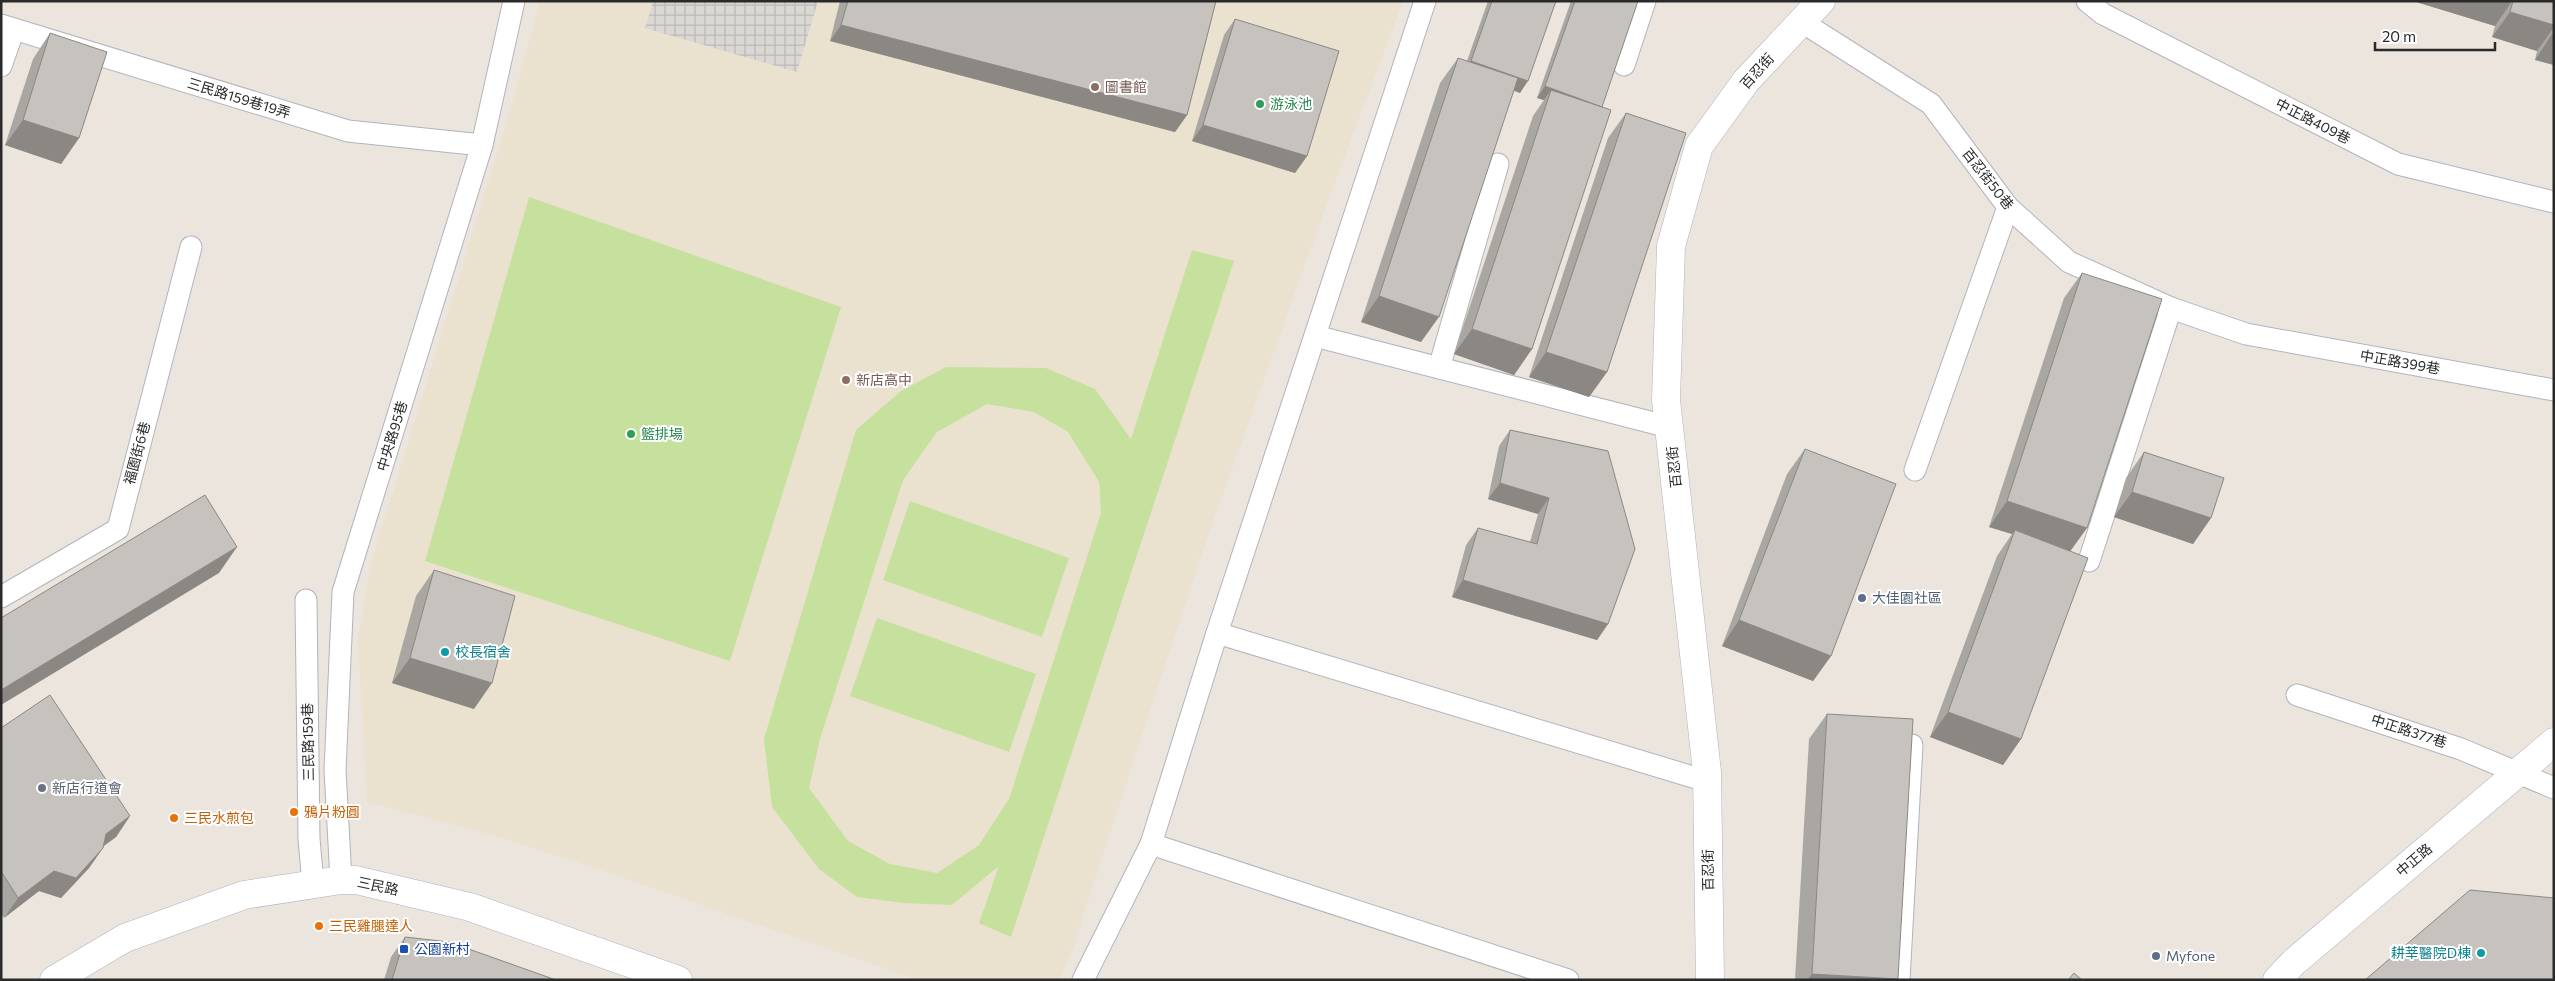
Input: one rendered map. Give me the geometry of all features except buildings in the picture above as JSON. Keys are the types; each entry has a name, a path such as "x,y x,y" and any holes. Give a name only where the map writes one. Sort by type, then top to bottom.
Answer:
{"street":[{"name":"百忍街","path":"1710,980 1706,781 1666,400 1671,246 1699,146 1746,81 1821,1"},
{"name":"中正路","path":"2277,980 2294,962 2554,742"},
{"name":"三民路","path":"54,980 134,934 244,895 341,880 356,880 470,907 678,980"}],"lane":[{"name":"中央路95巷","path":"341,880 335,770 343,592 482,145 514,1"},
{"path":"1083,980 1151,844 1217,633 1425,1"},
{"path":"1624,65 1645,1"},
{"name":"中正路409巷","path":"2086,1 2103,14 2398,164 2554,202"},
{"name":"百忍街50巷","path":"1802,22 1930,104 2008,207 2069,262 2171,308 2246,334"},
{"name":"三民路159巷19弄","path":"8,27 348,131 482,145"},
{"path":"1,66 8,27"},
{"path":"1439,368 1498,164"},
{"path":"1915,470 2008,207"},
{"name":"福園街6巷","path":"1,597 118,529 191,247"},
{"path":"2089,561 2171,308"},
{"name":"中正路399巷","path":"2246,334 2554,390"},
{"path":"1315,336 1669,427"},
{"name":"三民路159巷","path":"306,600 309,838 313,884"},
{"path":"1217,633 1706,781"},
{"name":"中正路377巷","path":"2297,695 2461,748 2554,788"},
{"path":"1899,980 1912,734"},
{"path":"1151,844 1568,980"}],"shaded area":[{"name":"新店高中","path":"540,1 1403,1 1329,198 1199,561 1072,950 1060,980 918,980 592,867 489,834 367,802 358,639 369,570 510,111"},
{"path":"653,1 818,1 797,72 645,28"}],"green space":[{"name":"籃排場","path":"529,197 841,307 730,661 425,561"},
{"path":"1192,250 1234,261 1011,937 979,923 999,866 952,905 904,903 857,897 819,869 772,807 764,739 856,430 901,391 946,367 1046,368 1095,389 1131,439","holes":["987,404 1034,412 1068,432 1099,482 1101,513 1009,799 979,845 937,873 890,864 848,841 809,788 820,739 903,480 937,432"]},
{"path":"910,501 1069,558 1042,637 883,580"},
{"path":"877,618 1036,674 1009,752 850,696"}],"place":[{"name":"圖書館","path":"1095,87"},
{"name":"游泳池","path":"1260,104"},
{"name":"新店高中","path":"846,380"},
{"name":"籃排場","path":"631,434"},
{"name":"大佳園社區","path":"1862,598"},
{"name":"校長宿舍","path":"445,652"},
{"name":"新店行道會","path":"42,788"},
{"name":"鴉片粉圓","path":"294,812"},
{"name":"三民水煎包","path":"174,818"},
{"name":"三民雞腿達人","path":"319,926"},
{"name":"公園新村","path":"404,949"},
{"name":"耕莘醫院D棟","path":"2481,953"},
{"name":"Myfone","path":"2156,956"}]}
